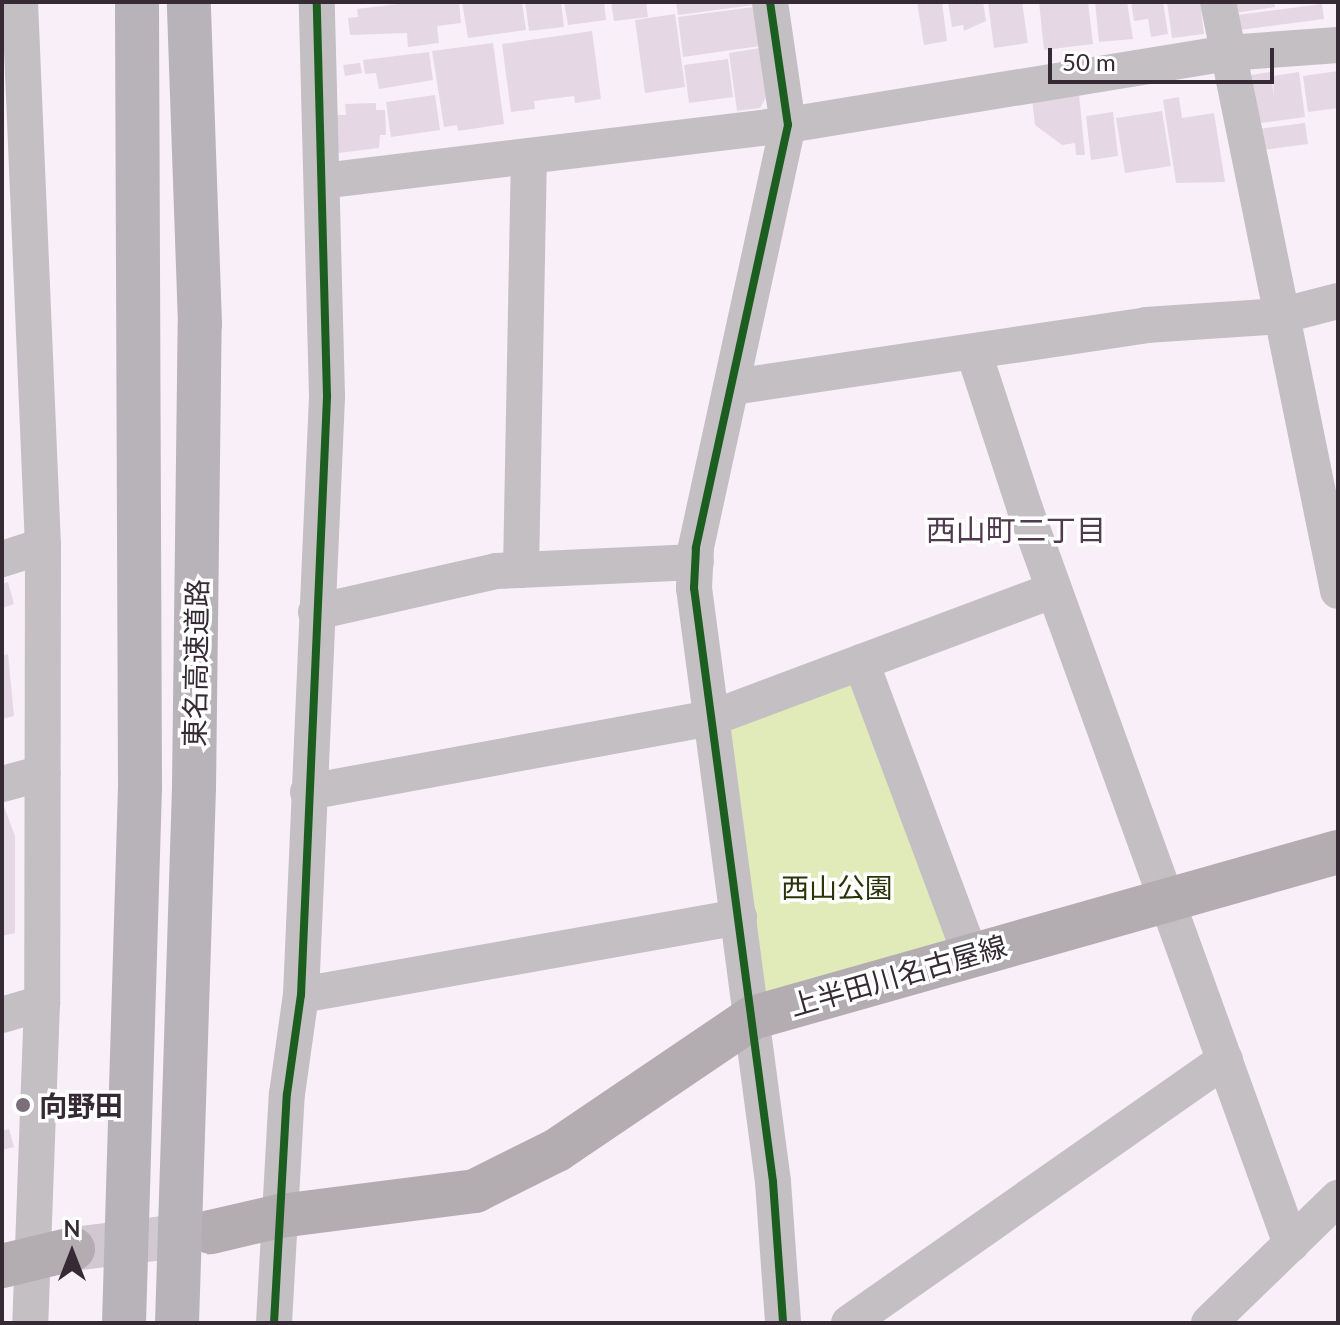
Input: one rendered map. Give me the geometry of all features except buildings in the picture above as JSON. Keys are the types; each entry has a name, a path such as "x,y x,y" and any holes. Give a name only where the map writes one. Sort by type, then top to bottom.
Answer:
{"highway":[{"name":"東名高速道路","path":"124,1323 140,788 137,2"},
{"name":"東名高速道路","path":"177,1323 194,787 200,324 189,2"}],"main road":[{"name":"上半田川名古屋線","path":"211,1232 280,1216 475,1191 557,1150 752,1018 1167,896 1338,852"}],"street":[{"path":"20,2 16,249 43,546 42,1003 36,1258 30,1323"},
{"path":"274,1323 287,1094 301,995 327,396 317,2"},
{"path":"770,2 788,125 696,562 694,588 773,1182 783,1323"},
{"path":"1218,2 1280,316 1332,539 1338,591"},
{"path":"322,181 788,125 1228,53 1338,45"},
{"path":"521,570 529,156"},
{"path":"733,387 1146,325 1280,316 1338,301"},
{"path":"974,353 1054,590 1291,1244"},
{"path":"2,559 43,546"},
{"path":"316,612 521,570 696,562"},
{"path":"308,792 712,718 1054,590"},
{"path":"861,662 970,954"},
{"path":"2,784 43,773"},
{"path":"301,995 739,917"},
{"path":"2,1015 42,1003"},
{"path":"849,1323 1225,1060"},
{"path":"1209,1323 1338,1198"}],"green space":[{"name":"西山公園","path":"854,678 955,946 763,1002 723,727"}],"tunnel":[{"path":"73,1249 211,1232"}],"cycle path":[{"path":"274,1323 287,1094 301,995 327,396 317,2"},
{"path":"770,2 788,125 696,548 694,588 773,1182 783,1323"}],"place":[{"name":"向野田","path":"23,1105"}],"district":[{"name":"西山町二丁目","path":"1016,529"}]}
